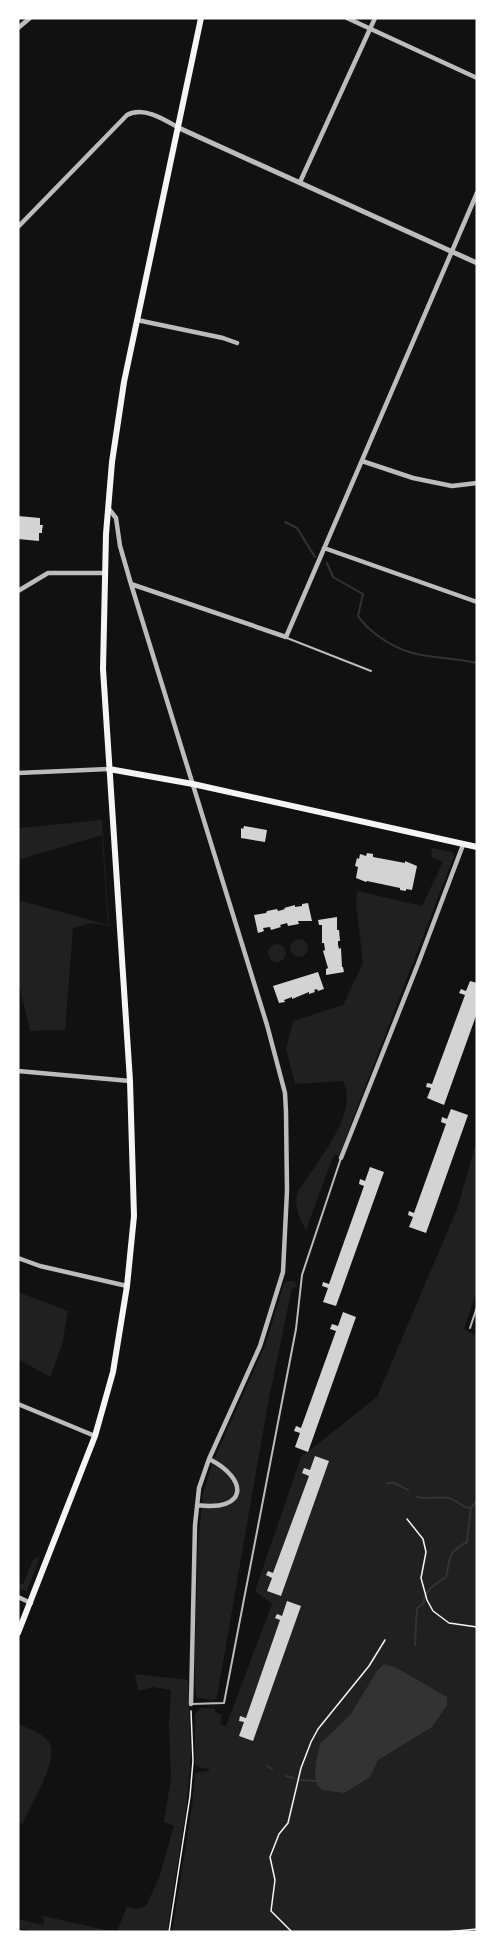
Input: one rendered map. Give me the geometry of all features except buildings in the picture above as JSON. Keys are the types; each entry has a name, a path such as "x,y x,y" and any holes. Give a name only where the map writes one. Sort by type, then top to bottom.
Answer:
{"main road":[{"path":"18,1634 95,1436 113,1372 127,1286 134,1216 130,1081 108,769 103,669 104,573 108,507 120,406 201,18"},
{"path":"108,769 193,784 477,847"}],"street":[{"path":"18,28 30,18"},
{"path":"348,18 477,78"},
{"path":"300,182 375,18"},
{"path":"18,227 127,116 139,111 167,121 477,263"},
{"path":"131,584 286,637 477,193"},
{"path":"137,320 237,343"},
{"path":"362,461 412,478 452,486 477,483"},
{"path":"108,507 116,518 120,546 131,584 267,1025 285,1093 287,1191 283,1272 260,1346 209,1459 199,1488 192,1597 191,1704"},
{"path":"324,548 477,602"},
{"path":"18,591 48,573 104,573"},
{"path":"18,773 108,769"},
{"path":"341,1158 463,845"},
{"path":"18,1071 130,1081"},
{"path":"18,1258 40,1266 127,1286"},
{"path":"18,1404 95,1436"},
{"path":"197,1505 225,1505 235,1497 236,1482 232,1475 224,1467 209,1459"},
{"path":"18,1597 31,1603"}],"lane":[{"path":"286,637 371,671"},
{"path":"191,1704 224,1703 296,1329 302,1275 341,1158"},
{"path":"470,1328 477,1307"}],"path":[{"path":"407,1519 423,1539 426,1552 421,1578 427,1600 433,1611 450,1623 477,1627"},
{"path":"292,1932 271,1911 275,1880 270,1857 279,1834 288,1823 301,1768 310,1742 365,1671 385,1640"},
{"path":"169,1932 190,1796 193,1761 191,1704"},
{"path":"446,1932 477,1929"},
{"path":"18,1931 25,1932"}],"shaded area":[{"path":"102,820 109,926 92,923 73,928 65,1030 30,1031 18,980 18,900 108,925 102,835 18,860 18,828"},
{"path":"432,848 452,852 454,856 339,1155 334,1155 306,1230 298,1213 297,1194 337,1131 343,1118 346,1093 343,1081 295,1084 286,1049 293,1021 343,1005 363,963 356,903 357,891 422,906 443,862 431,857"},
{"path":"299,939 305,942 308,948 305,954 299,957 293,954 290,948 293,942"},
{"path":"277,944 283,947 286,953 283,959 277,962 271,959 268,953 271,947"},
{"path":"477,1140 477,1290 464,1329 477,1336 477,1932 172,1932 195,1775 198,1772 209,1771 195,1764 195,1714 201,1708 215,1709 215,1712 222,1715 220,1724 226,1726 272,1604 255,1591 301,1457 377,1397 457,1209"},
{"path":"294,1281 298,1287 292,1288 268,1403 217,1697 214,1700 197,1698 195,1642 198,1544 203,1494 212,1464 266,1343 284,1284"},
{"path":"18,1292 68,1311 62,1345 50,1377 18,1359"},
{"path":"40,1556 27,1591 18,1589 18,1583 23,1584 33,1560"},
{"path":"384,1664 395,1667 447,1697 447,1705 432,1727 378,1760 370,1777 344,1793 322,1790 315,1776 320,1744 351,1714 377,1671"},
{"path":"135,1674 188,1680 191,1756 186,1810 167,1932 117,1932 127,1906 136,1909 146,1906 159,1878 174,1826 164,1822 171,1778 169,1726 171,1690 153,1687 138,1691"},
{"path":"18,1724 48,1740 51,1752 47,1772 22,1824 18,1822"},
{"path":"43,1916 116,1932 39,1932 18,1928 18,1919 44,1925"}],"waterway":[{"path":"285,522 297,528 315,557"},
{"path":"327,563 333,577 363,594 358,616 378,636 415,654 477,663"},
{"path":"387,1483 394,1483 408,1490"},
{"path":"417,1497 448,1498 464,1507 471,1508"},
{"path":"415,1645 417,1608 423,1604 431,1588 446,1577 453,1552 467,1542 471,1508 477,1501"},
{"path":"267,1766 272,1769"},
{"path":"286,1776 294,1778"},
{"path":"301,1780 316,1781"}]}
